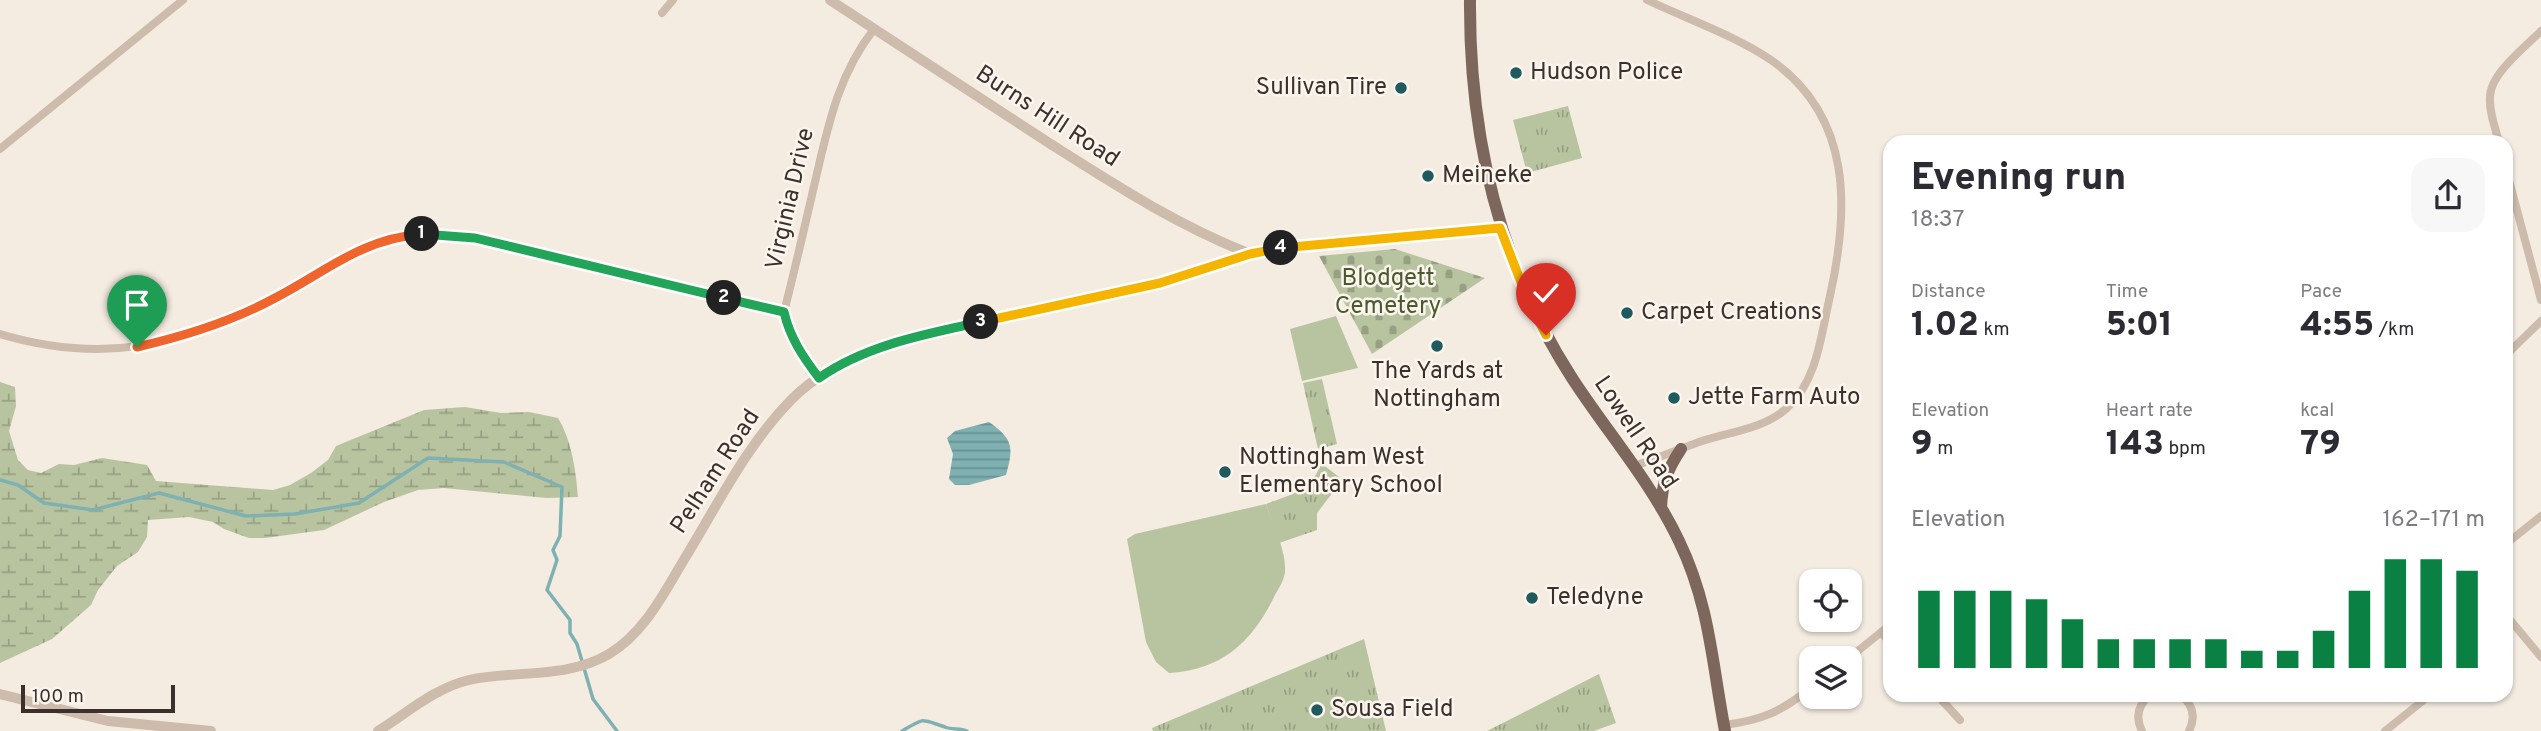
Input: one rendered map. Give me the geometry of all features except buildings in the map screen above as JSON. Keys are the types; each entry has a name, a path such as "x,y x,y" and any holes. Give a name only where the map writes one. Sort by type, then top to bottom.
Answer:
{"main road":[{"name":"Lowell Road","path":"1470,0 1470,52 1478,131 1500,228 1526,295 1546,335 1573,379 1634,466 1679,541 1705,610 1724,728"},
{"path":"1661,508 1662,486 1667,470 1681,449"}],"street":[{"path":"0,149 183,0"},
{"path":"662,13 673,0"},
{"name":"Burns Hill Road","path":"830,0 899,48 1156,210 1198,232 1250,254"},
{"path":"1634,466 1768,421 1787,408 1803,390 1814,365 1840,251 1843,203 1841,179 1823,121 1804,92 1788,75 1749,47 1647,0"},
{"name":"Virginia Drive","path":"784,312 831,114 848,69 874,29"},
{"path":"2497,135 2490,106 2493,83 2541,31"},
{"path":"2513,195 2541,300"},
{"name":"Pelham Road","path":"378,731 451,686 493,677 542,673 571,667 610,653 638,630 659,602 761,436 792,399 840,363 864,353 945,330 1160,283 1250,254 1294,246 1500,228"},
{"path":"0,334 40,345 88,350 113,350 161,341 230,320 274,299 369,245 427,233 475,238 784,312 795,344 819,378"},
{"path":"2513,348 2541,321"},
{"path":"2513,538 2541,516"},
{"path":"2513,624 2541,657"},
{"path":"1862,647 1881,632 1883,634"},
{"path":"0,694 108,721 211,731"},
{"path":"1724,728 1763,718 1799,696"},
{"path":"1943,702 1959,720"},
{"path":"2142,731 2138,712 2143,702"},
{"path":"2189,702 2193,715 2189,731"},
{"path":"2385,731 2421,702"}],"green space":[{"path":"1568,106 1582,158 1527,173 1513,120"},
{"name":"Blodgett Cemetery","path":"1395,249 1485,278 1372,354 1319,256"},
{"path":"1336,316 1358,368 1302,381 1290,329"},
{"path":"1322,379 1337,444 1318,449 1303,383"},
{"path":"0,382 15,387 16,406 9,431 18,460 28,470 41,473 59,464 74,465 102,458 147,465 156,481 273,490 290,485 311,473 328,460 336,446 424,410 465,407 501,413 529,412 558,418 570,447 578,497 547,498 444,488 418,490 384,502 324,530 265,538 249,538 213,522 189,517 148,520 147,537 138,552 117,566 98,590 91,605 52,639 0,663"},
{"path":"1321,463 1339,477 1333,484 1337,487 1317,513 1317,530 1279,543 1266,504 1300,490 1312,480"},
{"path":"1266,504 1281,544 1285,571 1282,583 1265,613 1245,640 1220,660 1188,671 1169,673 1156,662 1146,642 1127,539 1135,534"},
{"name":"Sousa Field","path":"1364,639 1386,731 1153,731 1152,728"},
{"path":"1599,674 1616,723 1594,731 1487,731"}],"water":[{"path":"989,422 1010,444 1006,475 969,485 955,485 949,479 953,454 947,438 955,431"}],"waterway":[{"path":"0,480 18,485 44,503 93,510 159,493 246,516 295,514 359,503 428,458 504,462 562,487 560,536 553,550 557,560 547,590 570,620 570,633 577,644 593,699 617,731"},
{"path":"902,731 923,721 967,731"}],"place":[{"name":"Hudson Police","path":"1516,73"},
{"name":"Sullivan Tire","path":"1401,88"},
{"name":"Meineke","path":"1428,176"},
{"name":"Carpet Creations","path":"1627,313"},
{"name":"The Yards at Nottingham","path":"1437,346"},
{"name":"Jette Farm Auto","path":"1674,398"},
{"name":"Nottingham West Elementary School","path":"1225,472"},
{"name":"Teledyne","path":"1532,598"},
{"name":"Sousa Field","path":"1317,710"}],"route":[{"path":"137,347 230,320 274,299 358,250 380,241 427,233 475,238 784,312 795,344 819,378 840,363 864,353 945,330 1160,283 1265,250 1500,228 1526,295 1546,335"}]}
